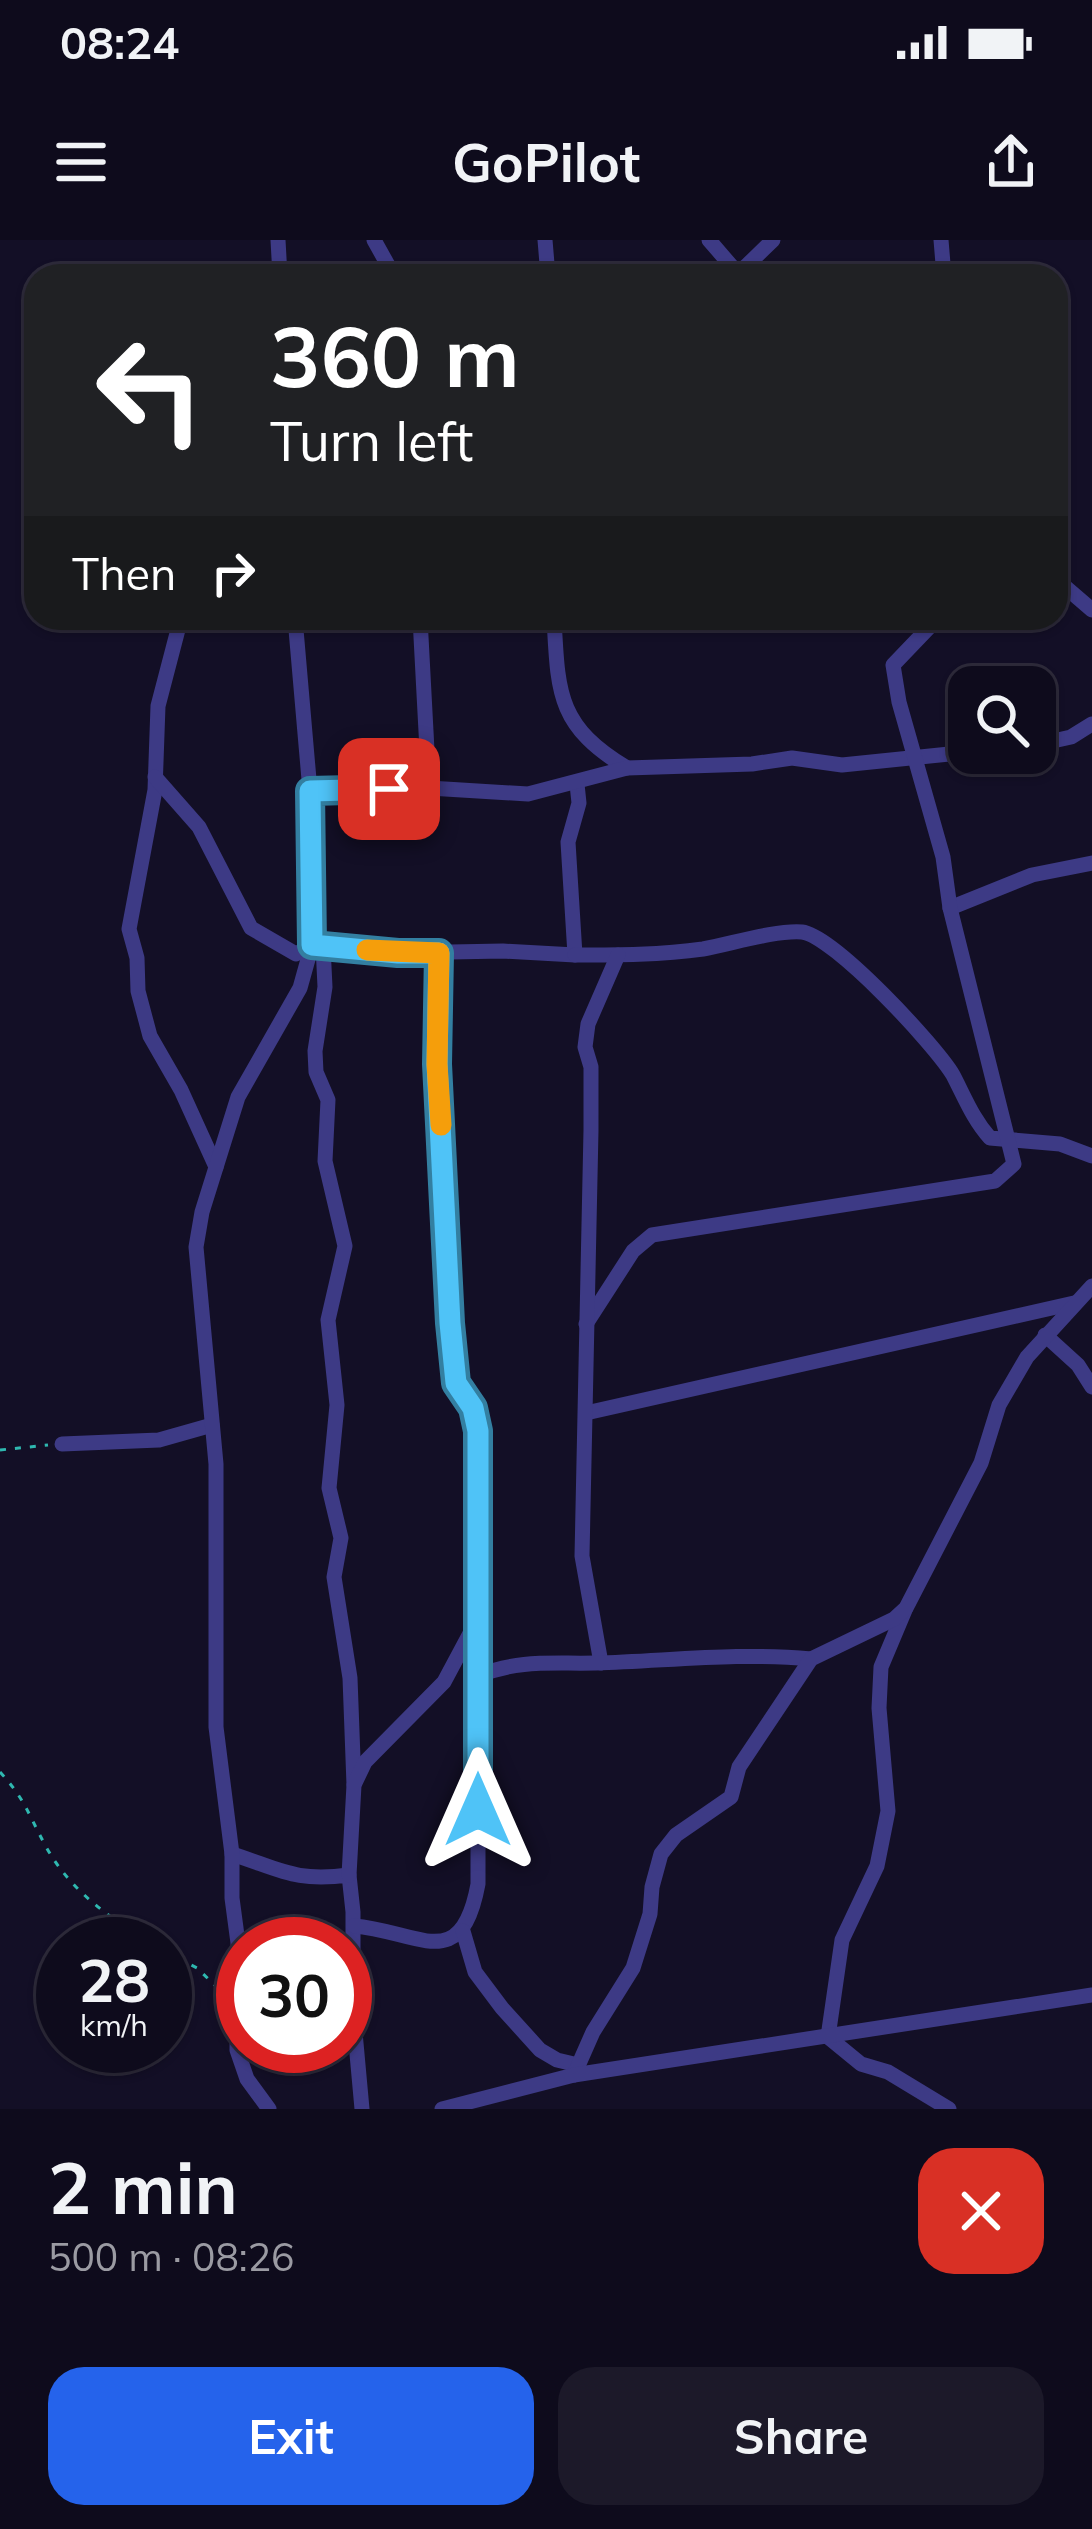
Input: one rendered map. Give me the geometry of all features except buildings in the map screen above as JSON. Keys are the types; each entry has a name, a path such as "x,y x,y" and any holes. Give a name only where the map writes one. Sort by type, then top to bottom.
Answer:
{"street":[{"path":"709,240 730,264"},
{"path":"750,264 773,240"},
{"path":"1068,589 1092,610"},
{"path":"178,630 158,706 155,777 129,929 150,1036 216,1167"},
{"path":"296,630 318,946 326,987 316,1072 328,1100 325,1161 345,1246 328,1320 337,1405 328,1473 341,1538 334,1577 350,1678 353,1917"},
{"path":"421,630 429,788"},
{"path":"555,630 563,705 596,749 627,768"},
{"path":"586,1324 633,1251 652,1235 995,1180 1014,1164 950,908 943,856 892,665 926,630"},
{"path":"1056,740 1092,724"},
{"path":"310,791 429,788 528,794 627,768 752,764 791,758 842,765 948,754"},
{"path":"155,777 199,827 250,928 296,954 318,946 618,956 697,950 800,932 842,953 934,1049 990,1138 1060,1144 1092,1156"},
{"path":"575,955 568,842 579,803 577,784"},
{"path":"950,908 1032,875 1092,863"},
{"path":"235,1917 216,1727 212,1424 196,1247 238,1097 300,988 318,946"},
{"path":"372,1928 394,1930 426,1943 449,1941 464,1930 478,1885 478,1431 473,1408 456,1383 450,1323 437,1064 439,953"},
{"path":"601,1663 582,1556 591,1067 585,1047 588,1024 618,956"},
{"path":"828,2036 842,1940 877,1866 888,1811 878,1708 881,1667 981,1463 999,1405 1027,1357 1092,1286"},
{"path":"586,1413 1074,1303"},
{"path":"1045,1335 1078,1365 1092,1387"},
{"path":"62,1444 159,1440 212,1424"},
{"path":"477,1676 525,1662 737,1656 811,1659 894,1619 906,1608"},
{"path":"354,1785 365,1762 444,1682 477,1621"},
{"path":"576,2070 593,2032 633,1968 661,1855 676,1834 734,1793 739,1767 811,1659"},
{"path":"232,1854 291,1877 314,1880 349,1875"},
{"path":"464,1930 475,1972 502,2008 540,2050 576,2070"},
{"path":"442,2109 576,2070 1092,1995"},
{"path":"828,2036 861,2065 888,2072 949,2109"},
{"path":"245,2073 269,2109"},
{"path":"359,2073 362,2109"}],"path":[{"path":"0,1450 62,1444"},
{"path":"0,1772 24,1798 45,1846 80,1894 114,1917"},
{"path":"192,1965 216,1986"}],"slow traffic":[{"path":"367,950 439,953 441,1125"}],"route":[{"path":"389,789 310,791 312,945 439,953 437,1064 450,1323 456,1383 473,1408 478,1431 478,1810"}]}
